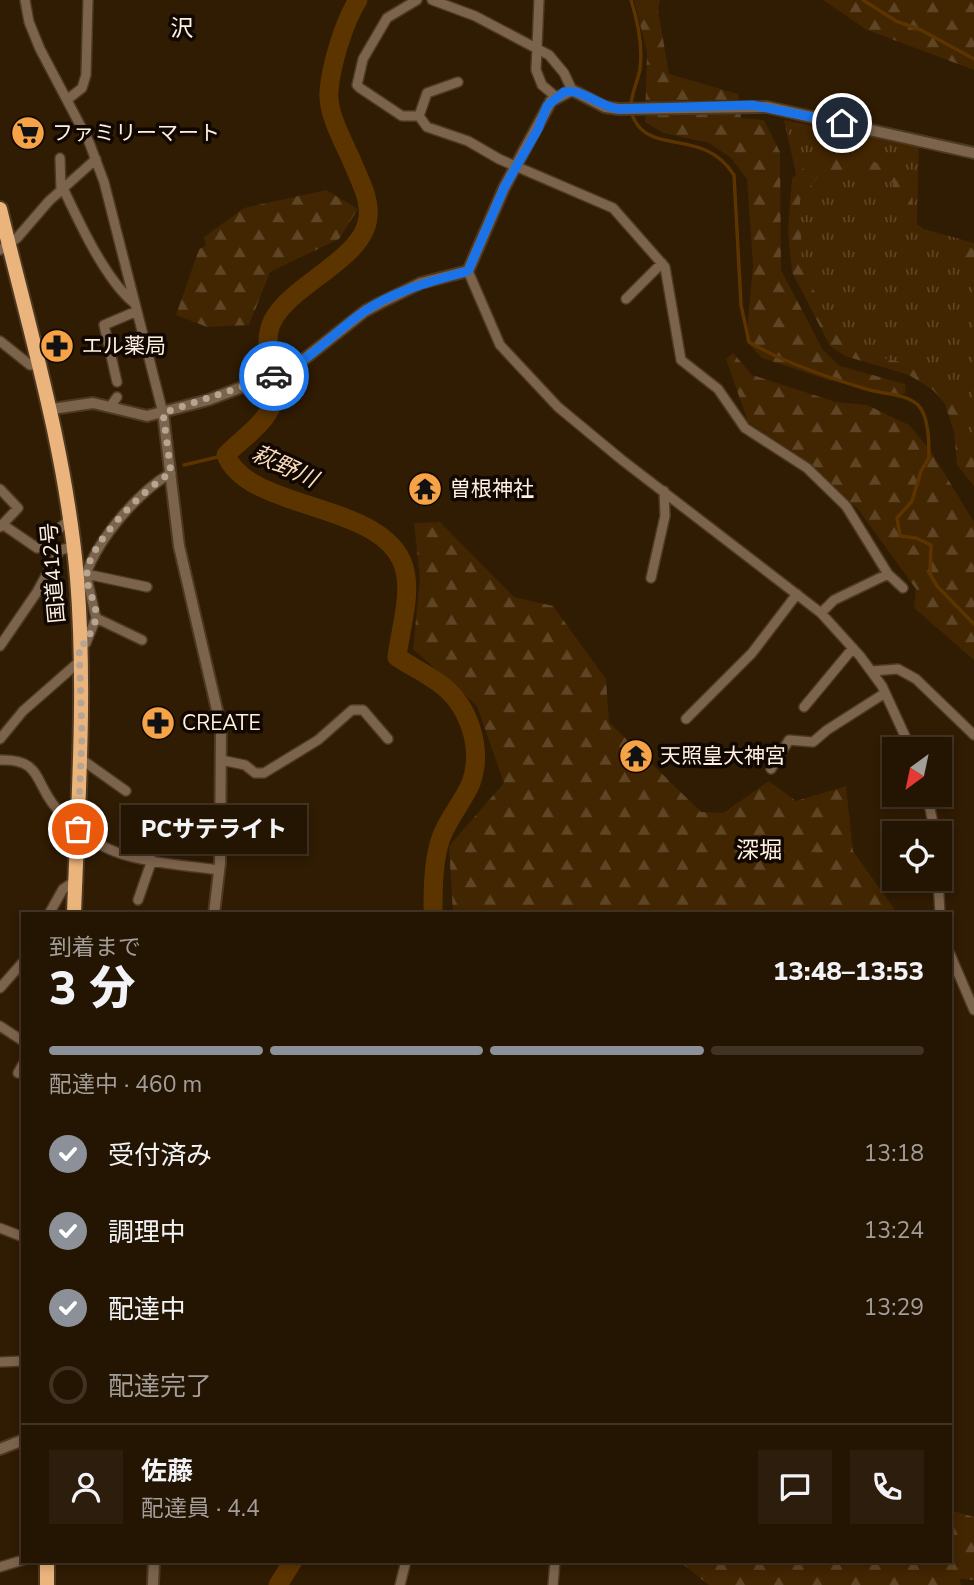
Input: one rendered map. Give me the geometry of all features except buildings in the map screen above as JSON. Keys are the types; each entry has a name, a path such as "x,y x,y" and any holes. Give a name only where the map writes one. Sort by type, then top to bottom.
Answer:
{"highway":[{"name":"国道412号","path":"0,209 4,238 52,409 73,547 82,576 79,645 81,760 74,912"},
{"path":"47,1563 47,1585"}],"street":[{"path":"24,0 40,49 68,99 96,159 163,413 179,546 217,703 221,760 219,870 214,912"},
{"path":"68,99 82,88 90,57 88,0"},
{"path":"417,0 387,18 363,60 357,85 402,116 419,116"},
{"path":"432,0 475,16 549,55 564,73 572,90 605,107 767,107 974,153"},
{"path":"539,0 536,70 541,85 555,96"},
{"path":"419,116 427,93 458,82"},
{"path":"572,90 555,96 547,106 538,129 516,165 468,271 500,345 558,407 821,613 872,671 905,737"},
{"path":"419,116 427,127 468,141 516,165 604,202 665,267 681,360 718,389 745,428 807,468 846,506 888,574 903,588"},
{"path":"60,158 62,189 109,274 136,307"},
{"path":"4,238 96,159"},
{"path":"626,299 662,263"},
{"path":"52,409 93,403 136,415 163,413 259,382 293,368 365,310 421,284 468,271"},
{"path":"117,382 104,326 136,307"},
{"path":"0,341 30,365 41,365"},
{"path":"110,407 117,397"},
{"path":"79,645 86,643 96,618 82,576 99,544 112,527 171,473"},
{"path":"0,489 20,506 1,526 37,548 69,520"},
{"path":"651,578 665,516 664,491"},
{"path":"0,646 37,592 60,550 73,547"},
{"path":"821,613 834,600 888,574"},
{"path":"82,576 147,587"},
{"path":"686,719 752,653 797,594"},
{"path":"96,618 142,640"},
{"path":"804,707 853,648"},
{"path":"0,738 23,710 80,661"},
{"path":"872,671 898,669 916,679 974,736"},
{"path":"771,769 789,740 813,742 885,693"},
{"path":"221,760 245,765 255,773 264,773 318,740 352,710 363,710 388,739"},
{"path":"0,760 18,761 33,769 55,807 78,829 108,850 219,870"},
{"path":"81,760 126,791"},
{"path":"220,831 269,836"},
{"path":"138,900 152,860"},
{"path":"51,912 63,888 75,881"},
{"path":"939,891 940,912"},
{"path":"952,959 974,1010"},
{"path":"0,988 21,964"},
{"path":"0,1026 21,1040"},
{"path":"0,1228 21,1236"},
{"path":"1,1364 21,1361"},
{"path":"0,1449 21,1441"},
{"path":"0,1567 21,1561"},
{"path":"153,1585 154,1563"},
{"path":"400,1585 406,1563"},
{"path":"553,1585 555,1563"}],"green space":[{"path":"634,0 660,0 658,10 669,74 738,94 741,118 764,120 780,152 781,270 823,350 840,366 905,384 906,393 898,395 828,380 762,358 746,341 753,265 747,179 731,158 709,143 663,133 645,122 647,52"},
{"path":"823,0 974,0 974,70 867,30"},
{"path":"784,120 919,146 917,224 924,229 974,243 974,477 947,402 933,386 912,372 855,356 835,344 797,274 797,179"},
{"path":"835,156 870,160 911,178 913,221 924,232 974,249 974,262 926,237 908,220 907,206 892,196 893,183 876,176 857,173 820,174 800,200 802,268 840,340 856,352 918,366 959,408 968,446 974,446 974,486 957,465 954,432 945,404 933,390 909,375 845,356 830,346 792,272 788,231 792,178 813,160"},
{"path":"326,190 358,209 339,239 270,272 249,325 207,327 176,315 199,249 206,246 204,237 244,208"},
{"path":"733,353 752,375 836,402 867,405 909,425 930,450 974,522 974,660 914,608 916,589 857,508 801,457 748,422 726,359"},
{"path":"440,522 514,597 553,606 606,679 609,722 701,812 723,813 769,781 796,801 846,786 853,851 896,912 453,912 449,846 504,783 477,706 413,649 420,579 414,523"},
{"path":"952,1511 974,1517 974,1580 960,1579 961,1585 709,1585 682,1563 952,1563"}],"waterway":[{"name":"萩野川","path":"358,0 335,57 329,100 337,129 366,197 368,217 364,232 342,258 296,294 273,320 268,342 273,387 270,409 256,428 226,455 240,474 262,488 348,519 374,532 394,548 405,571 406,603 397,657 438,682 452,695 467,718 475,744 471,783 445,828 439,844 434,870 433,912"},
{"path":"631,0 638,25 641,52 640,69 631,102 635,121 643,131 654,137 695,146 709,152 722,161 734,175 741,305 749,342 777,357 836,380 913,401 922,410 929,458 921,471 912,501 897,518 900,536 916,538 931,545 930,574 937,586 974,624"},
{"path":"863,0 896,21 921,30 974,59"},
{"path":"184,465 226,455"},
{"name":"萩野川","path":"278,1585 292,1563"}],"way so far":[{"path":"78,829 82,734 79,645 86,643 96,618 86,574 91,562 99,544 124,513 171,473 163,413 274,376"}],"place":[{"name":"ファミリーマート","path":"28,133"},
{"name":"エル薬局","path":"57,346"},
{"name":"曽根神社","path":"425,489"},
{"name":"CREATE","path":"158,723"},
{"name":"天照皇大神宮","path":"636,756"},
{"name":"PCサテライト","path":"78,829"}],"district":[{"name":"沢","path":"182,28"},
{"name":"深堀","path":"759,850"}],"route":[{"path":"274,376 293,368 365,310 436,278 468,271 504,188 542,122 547,106 555,96 572,90 605,107 619,109 752,105 842,123"}]}
